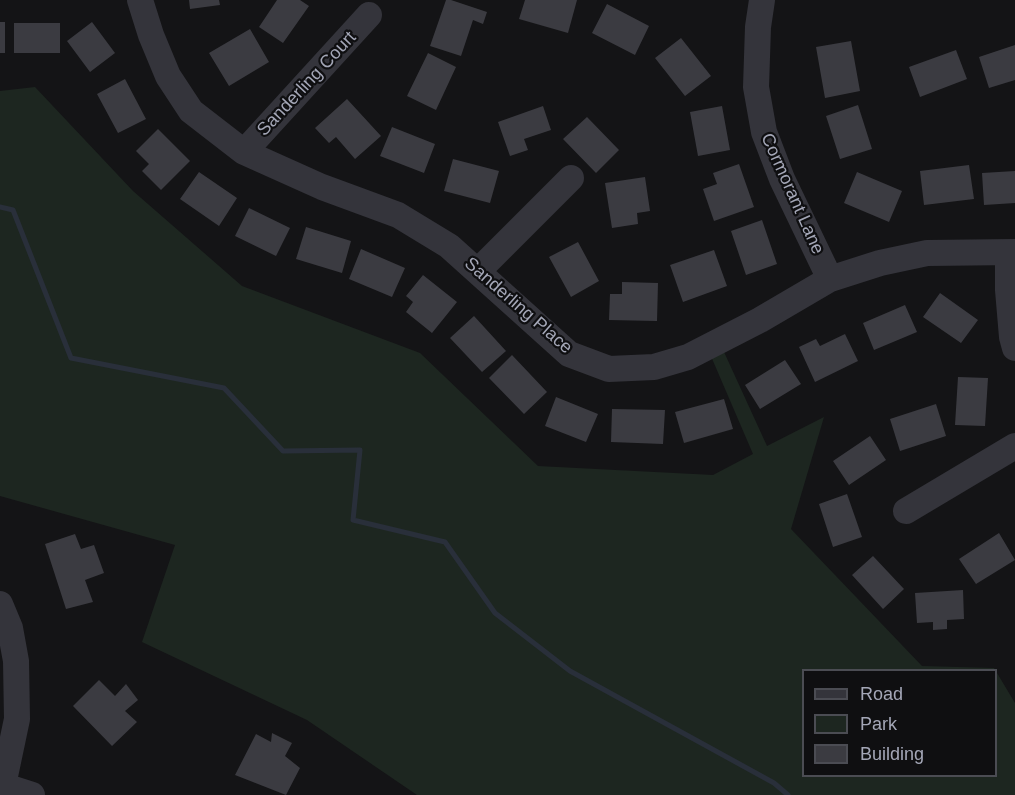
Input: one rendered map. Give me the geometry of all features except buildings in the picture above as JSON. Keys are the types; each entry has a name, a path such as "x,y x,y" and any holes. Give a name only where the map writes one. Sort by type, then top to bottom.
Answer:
{"street":[{"name":"Sanderling Place","path":"140,0 168,76 191,111 244,152 322,187 398,216 449,246 569,354 609,369 654,367 688,357 760,320 830,279 880,263 927,254 1012,253"},
{"name":"Cormorant Lane","path":"762,0 758,27 756,87 764,132 782,178 830,279"},
{"name":"Sanderling Court","path":"244,152 369,15"},
{"path":"478,272 571,178"},
{"path":"1012,253 1008,290 1015,348"},
{"path":"906,510 1015,446"},
{"path":"0,604 10,628 16,661 17,707 17,719 2,790 32,795"}],"green space":[{"path":"35,87 133,191 242,286 420,353 538,466 713,475 753,454 707,347 719,341 767,446 824,417 791,529 922,666 994,669 802,669 802,777 997,777 997,673 1015,703 1015,795 417,795 307,720 142,642 175,545 0,496 0,91"}],"waterway":[{"path":"0,207 13,210 71,358 224,388 283,451 360,450 353,520 445,542 495,613 570,671 774,783 788,795"}]}
